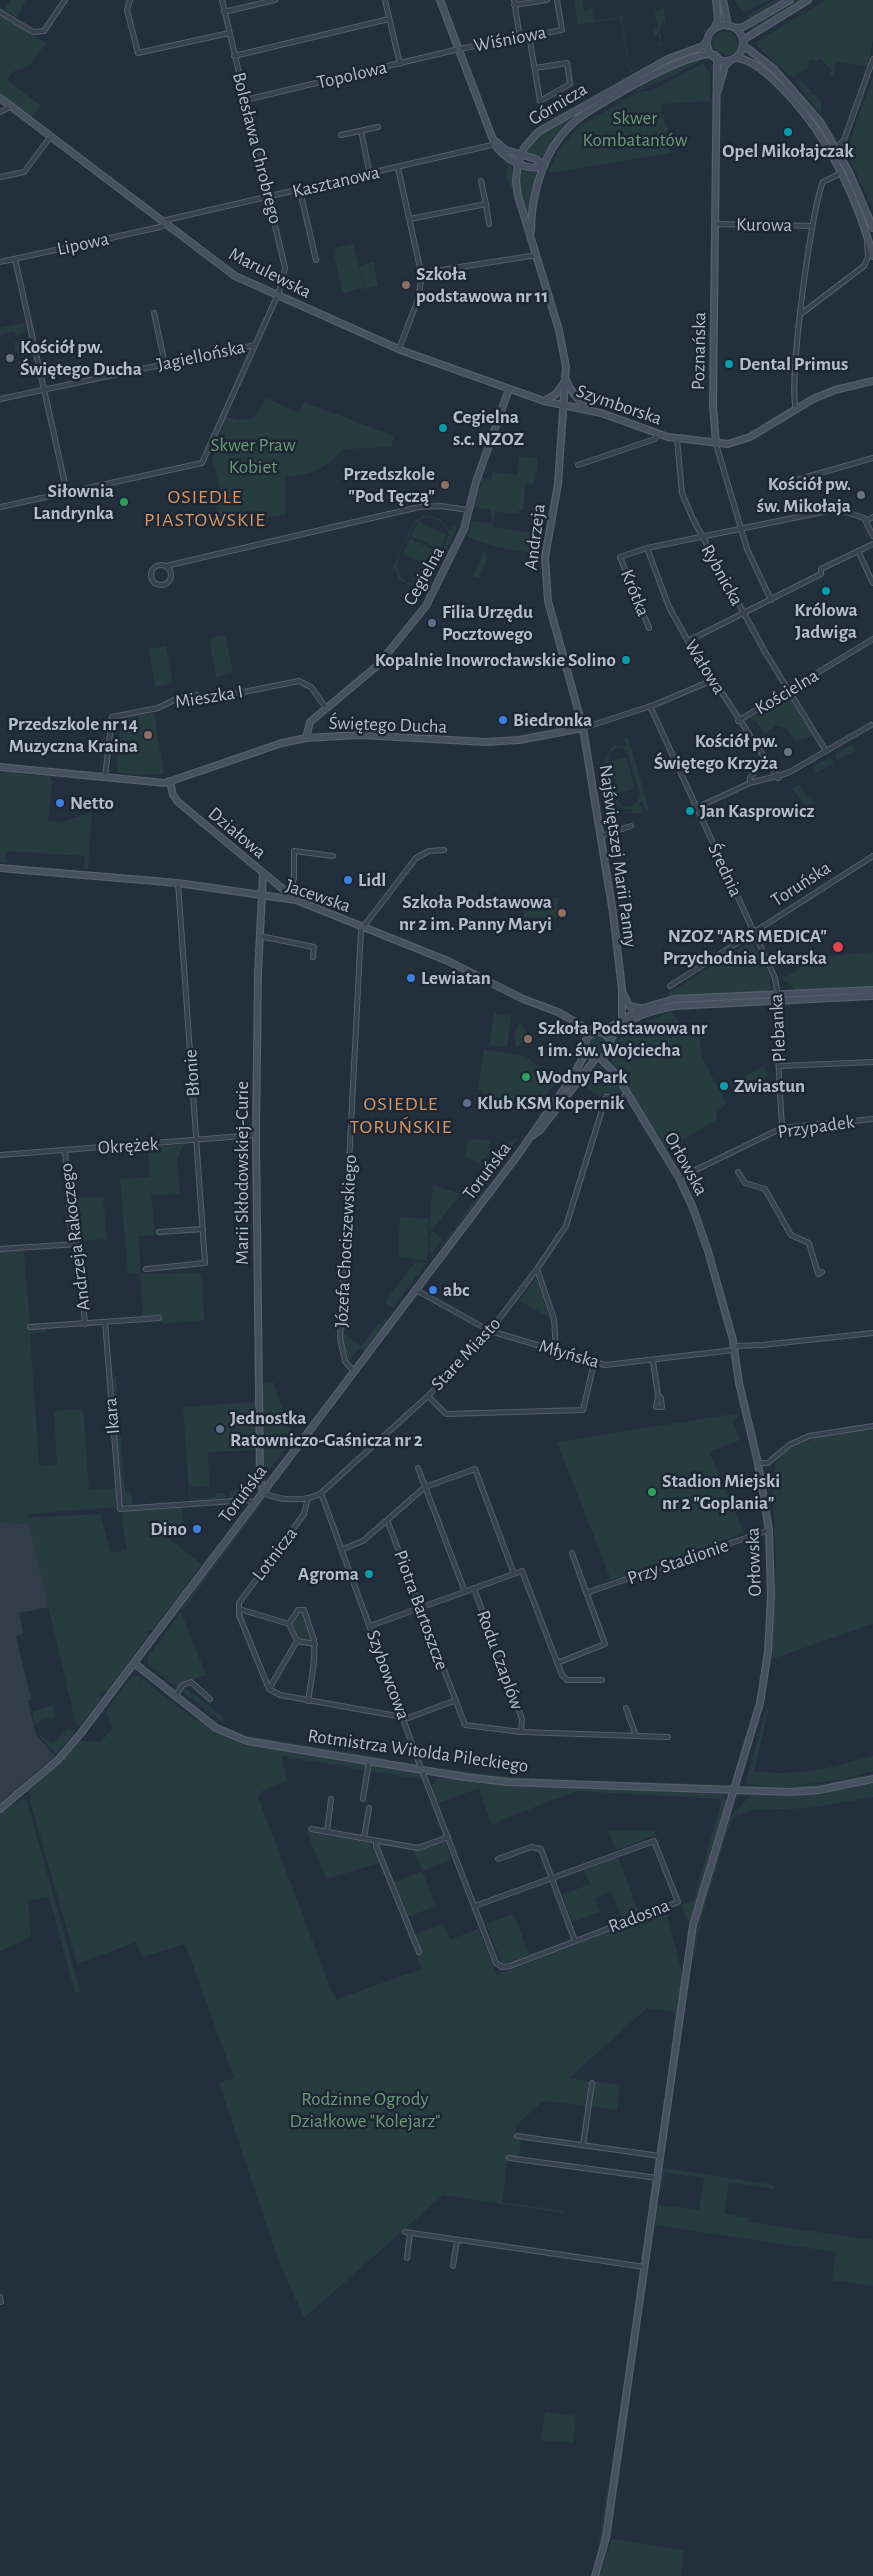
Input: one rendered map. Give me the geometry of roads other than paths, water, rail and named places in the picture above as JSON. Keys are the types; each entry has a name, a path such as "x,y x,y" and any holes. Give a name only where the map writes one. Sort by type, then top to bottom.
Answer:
{"street":[{"path":"0,12 33,32 44,31 65,0"},
{"path":"130,0 128,10 138,53 229,33"},
{"name":"Bolesława Chrobrego","path":"67,493 201,464 285,276 270,197 234,56 222,0"},
{"path":"224,12 275,0"},
{"path":"385,0 400,64"},
{"path":"440,0 496,143 508,158 518,163 536,168 544,166"},
{"path":"520,38 514,2 547,0"},
{"name":"Wiśniowa","path":"459,50 562,30 557,0"},
{"path":"716,0 718,20 706,42 716,56 746,59 760,68 790,96 818,133 841,173 866,233 873,256"},
{"path":"723,0 731,27 738,32 743,43 774,69 794,90 836,148 863,201 873,228"},
{"path":"714,29 746,26 790,0"},
{"path":"734,59 743,43 808,0"},
{"path":"234,56 389,19"},
{"path":"529,35 540,101 570,84 567,63 535,68"},
{"name":"Górnicza","path":"518,163 520,155 528,142 544,128 668,59 703,46 706,42"},
{"name":"Topolowa","path":"246,100 459,50"},
{"name":"Górnicza","path":"544,166 554,146 564,132 587,112 674,64 706,53 716,56"},
{"name":"Poznańska","path":"716,56 713,405 716,444 747,549 771,600"},
{"name":"Poznańska","path":"717,92 725,66 734,59"},
{"path":"836,148 844,140 873,59"},
{"name":"Marulewska","path":"0,98 235,276 399,349 544,401 564,405"},
{"path":"0,112 12,106"},
{"path":"341,135 378,127"},
{"path":"361,131 370,175"},
{"path":"0,177 24,172 51,136"},
{"path":"496,143 506,150 536,159 544,166"},
{"name":"Kasztanowa","path":"164,223 174,218 370,175 496,143"},
{"name":"Szymborska","path":"518,163 516,188 559,330 566,378 564,405 617,418 657,434 676,439 716,444 741,441 796,408 835,390 873,381"},
{"name":"Szymborska","path":"531,233 533,206 544,166"},
{"path":"398,168 422,273 417,302 399,349"},
{"path":"796,408 793,398 812,226 823,182 841,173"},
{"path":"481,181 489,224"},
{"path":"300,191 316,260"},
{"path":"410,219 486,204"},
{"path":"174,218 175,231"},
{"name":"Lipowa","path":"0,262 160,227 164,223"},
{"name":"Kurowa","path":"716,224 812,226"},
{"path":"801,314 864,266 868,256 866,233"},
{"path":"422,273 537,255"},
{"path":"0,507 67,493 16,259"},
{"path":"154,312 165,364"},
{"name":"Jagiellońska","path":"0,399 255,345"},
{"path":"544,401 556,394 566,378"},
{"path":"566,378 571,390 586,409"},
{"name":"Cegielna","path":"306,738 310,722 372,671 411,628 426,606 464,529 476,482 509,389"},
{"name":"Andrzeja","path":"564,405 558,484 545,557 545,580 548,601 583,728"},
{"path":"578,465 655,439 657,434"},
{"name":"Rybnicka","path":"676,439 682,492 701,537 789,692 826,751"},
{"path":"789,482 873,458"},
{"path":"166,566 171,572 170,580 165,585 158,585 152,578 152,572 156,566 166,566 289,540 419,507 441,506 468,510"},
{"path":"647,548 837,509 864,518 873,536"},
{"path":"866,521 873,517"},
{"path":"688,641 821,574 822,569 873,544"},
{"name":"Krótka","path":"647,548 620,557 648,628"},
{"name":"Wałowa","path":"647,548 669,607 688,641 738,721 778,778"},
{"path":"858,551 873,583"},
{"name":"Kościelna","path":"738,721 789,692 873,639"},
{"name":"Świętego Ducha","path":"0,766 153,783 170,781 282,743 306,738 360,735 451,742 519,740 583,728 650,706 713,680"},
{"name":"Mieszka I","path":"105,778 112,717 158,708 176,699 190,696 197,695 208,699 299,682 311,688 326,708"},
{"name":"Średnia","path":"650,706 754,932"},
{"path":"696,808 750,783 778,778 871,725"},
{"name":"Najświętszej Marii Panny","path":"583,728 601,836 622,989 622,1020"},
{"path":"750,783 750,778 764,759"},
{"name":"Działowa","path":"170,781 173,795 178,802 296,900"},
{"path":"601,836 631,826"},
{"path":"363,927 416,858 429,851 444,850"},
{"path":"288,894 294,879 294,851 333,856"},
{"name":"Toruńska","path":"670,986 873,856"},
{"name":"Jacewska","path":"0,868 178,882 296,900 453,964 523,999 558,1012 593,1032"},
{"name":"Marii Skłodowskiej-Curie","path":"263,874 259,936 256,1135 260,1472 263,1492"},
{"name":"Błonie","path":"146,1269 205,1263 178,882"},
{"name":"Józefa Chociszewskiego","path":"354,1372 346,1362 340,1338 363,927"},
{"name":"Plebanka","path":"754,932 774,978 777,994 775,1001 782,1128"},
{"path":"259,936 314,947 312,957"},
{"name":"Najświętszej Marii Panny","path":"622,989 629,1006 643,1008"},
{"path":"873,990 674,999 643,1008 602,1032 593,1032 586,1038 586,1052 598,1058 608,1053 610,1040 626,1024 646,1013 667,1007 873,996"},
{"name":"Jacewska","path":"576,1023 586,1038"},
{"path":"602,1032 610,1040"},
{"name":"Toruńska","path":"532,1136 535,1127 573,1076 586,1052"},
{"name":"Orłowska","path":"595,2576 606,2538 690,1949 700,1899 760,1703 768,1652 771,1595 769,1530 758,1463 739,1383 734,1348 702,1232 679,1178 615,1073 608,1053"},
{"name":"Toruńska","path":"0,1809 58,1760 78,1738 532,1136 540,1130 598,1058"},
{"name":"Orłowska","path":"598,1058 615,1073"},
{"path":"780,1066 873,1062"},
{"name":"Stare Miasto","path":"263,1492 272,1497 308,1498 321,1493 428,1396 490,1331 566,1226 606,1097 630,1097"},
{"name":"Przypadek","path":"679,1178 782,1128 873,1120"},
{"name":"Okrężek","path":"0,1155 256,1135"},
{"name":"Andrzeja Rakoczego","path":"65,1150 72,1244 78,1244 85,1324"},
{"path":"738,1172 745,1183 761,1187 769,1193 791,1235 809,1243 818,1274 822,1272"},
{"path":"159,1232 203,1229"},
{"path":"0,1249 72,1244"},
{"path":"537,1268 554,1319 556,1350"},
{"name":"Młyńska","path":"416,1290 490,1331 594,1363 609,1365 653,1361 734,1348 873,1333"},
{"path":"30,1327 159,1318"},
{"name":"Ikara","path":"105,1322 120,1509 248,1500 254,1504"},
{"path":"653,1361 658,1396"},
{"path":"428,1396 446,1414 583,1410 594,1363"},
{"path":"758,1463 768,1463 789,1445 810,1436 873,1426"},
{"path":"418,1468 465,1592"},
{"path":"343,1549 363,1541 425,1488 475,1469 514,1574"},
{"path":"260,1472 266,1476 276,1476"},
{"name":"Szybowcowa","path":"321,1493 422,1770 496,1963 502,1967"},
{"name":"Lotnicza","path":"239,1609 240,1600 304,1514 308,1498"},
{"name":"Piotra Bartoszcze","path":"387,1520 421,1607 454,1701 465,1725 521,1732"},
{"name":"Przy Stadionie","path":"586,1593 769,1530"},
{"path":"557,1663 605,1644 572,1553"},
{"path":"370,1626 522,1571 562,1675 567,1680 602,1680"},
{"name":"Rodu Czaplów","path":"474,1588 522,1718 521,1732"},
{"path":"239,1609 289,1624 297,1641"},
{"path":"239,1609 269,1689 280,1696 408,1718 454,1701"},
{"path":"289,1624 298,1610 304,1610 315,1644 308,1701"},
{"path":"269,1689 297,1641"},
{"path":"297,1641 315,1644"},
{"name":"Rotmistrza Witolda Pileckiego","path":"134,1663 216,1728 230,1736 247,1741 422,1770 508,1782 734,1791 790,1792 820,1790 873,1779"},
{"path":"176,1696 182,1685 191,1682 210,1699"},
{"path":"626,1708 636,1736"},
{"path":"521,1732 668,1737"},
{"path":"363,1799 368,1761"},
{"path":"327,1832 331,1799"},
{"path":"364,1838 369,1808"},
{"path":"311,1829 418,1848 448,1837"},
{"path":"376,1841 376,1846 419,1952"},
{"name":"Radosna","path":"475,1906 654,1841 678,1902 510,1966 502,1967"},
{"path":"498,1859 538,1846 553,1879 575,1940"},
{"path":"583,2145 592,2083"},
{"path":"517,2136 660,2156"},
{"path":"510,2158 657,2178"},
{"path":"405,2232 645,2267"},
{"path":"407,2258 410,2233"},
{"path":"453,2266 457,2240"}],"place":[{"name":"Opel Mikołajczak","path":"788,132"},
{"name":"Szkoła podstawowa nr 11","path":"406,285"},
{"name":"Kościół pw. Świętego Ducha","path":"10,358"},
{"name":"Dental Primus","path":"729,364"},
{"name":"Cegielna s.c. NZOZ","path":"443,428"},
{"name":"Przedszkole \"Pod Tęczą\"","path":"445,485"},
{"name":"Kościół pw. św. Mikołaja","path":"861,495"},
{"name":"Siłownia Landrynka","path":"124,502"},
{"name":"Królowa Jadwiga","path":"826,591"},
{"name":"Filia Urzędu Pocztowego","path":"432,623"},
{"name":"Kopalnie Inowrocławskie Solino","path":"626,660"},
{"name":"Biedronka","path":"503,720"},
{"name":"Przedszkole nr 14 Muzyczna Kraina","path":"148,735"},
{"name":"Kościół pw. Świętego Krzyża","path":"788,752"},
{"name":"Netto","path":"60,803"},
{"name":"Jan Kasprowicz","path":"690,811"},
{"name":"Lidl","path":"348,880"},
{"name":"Szkoła Podstawowa nr 2 im. Panny Maryi","path":"562,913"},
{"name":"NZOZ \"ARS MEDICA\" Przychodnia Lekarska","path":"838,947"},
{"name":"Lewiatan","path":"411,978"},
{"name":"Szkoła Podstawowa nr 1 im. św. Wojciecha","path":"528,1039"},
{"name":"Wodny Park","path":"526,1077"},
{"name":"Zwiastun","path":"724,1086"},
{"name":"Klub KSM Kopernik","path":"467,1103"},
{"name":"abc","path":"433,1290"},
{"name":"Jednostka Ratowniczo-Gaśnicza nr 2","path":"220,1429"},
{"name":"Stadion Miejski nr 2 \"Goplania\"","path":"652,1492"},
{"name":"Dino","path":"197,1529"},
{"name":"Agroma","path":"369,1574"}],"district":[{"name":"OSIEDLE PIASTOWSKIE","path":"205,508"},
{"name":"OSIEDLE TORUŃSKIE","path":"401,1116"}],"park label":[{"name":"Skwer Kombatantów","path":"635,129"},
{"name":"Skwer Praw Kobiet","path":"253,456"},
{"name":"Rodzinne Ogrody Działkowe \"Kolejarz\"","path":"365,2110"}]}
